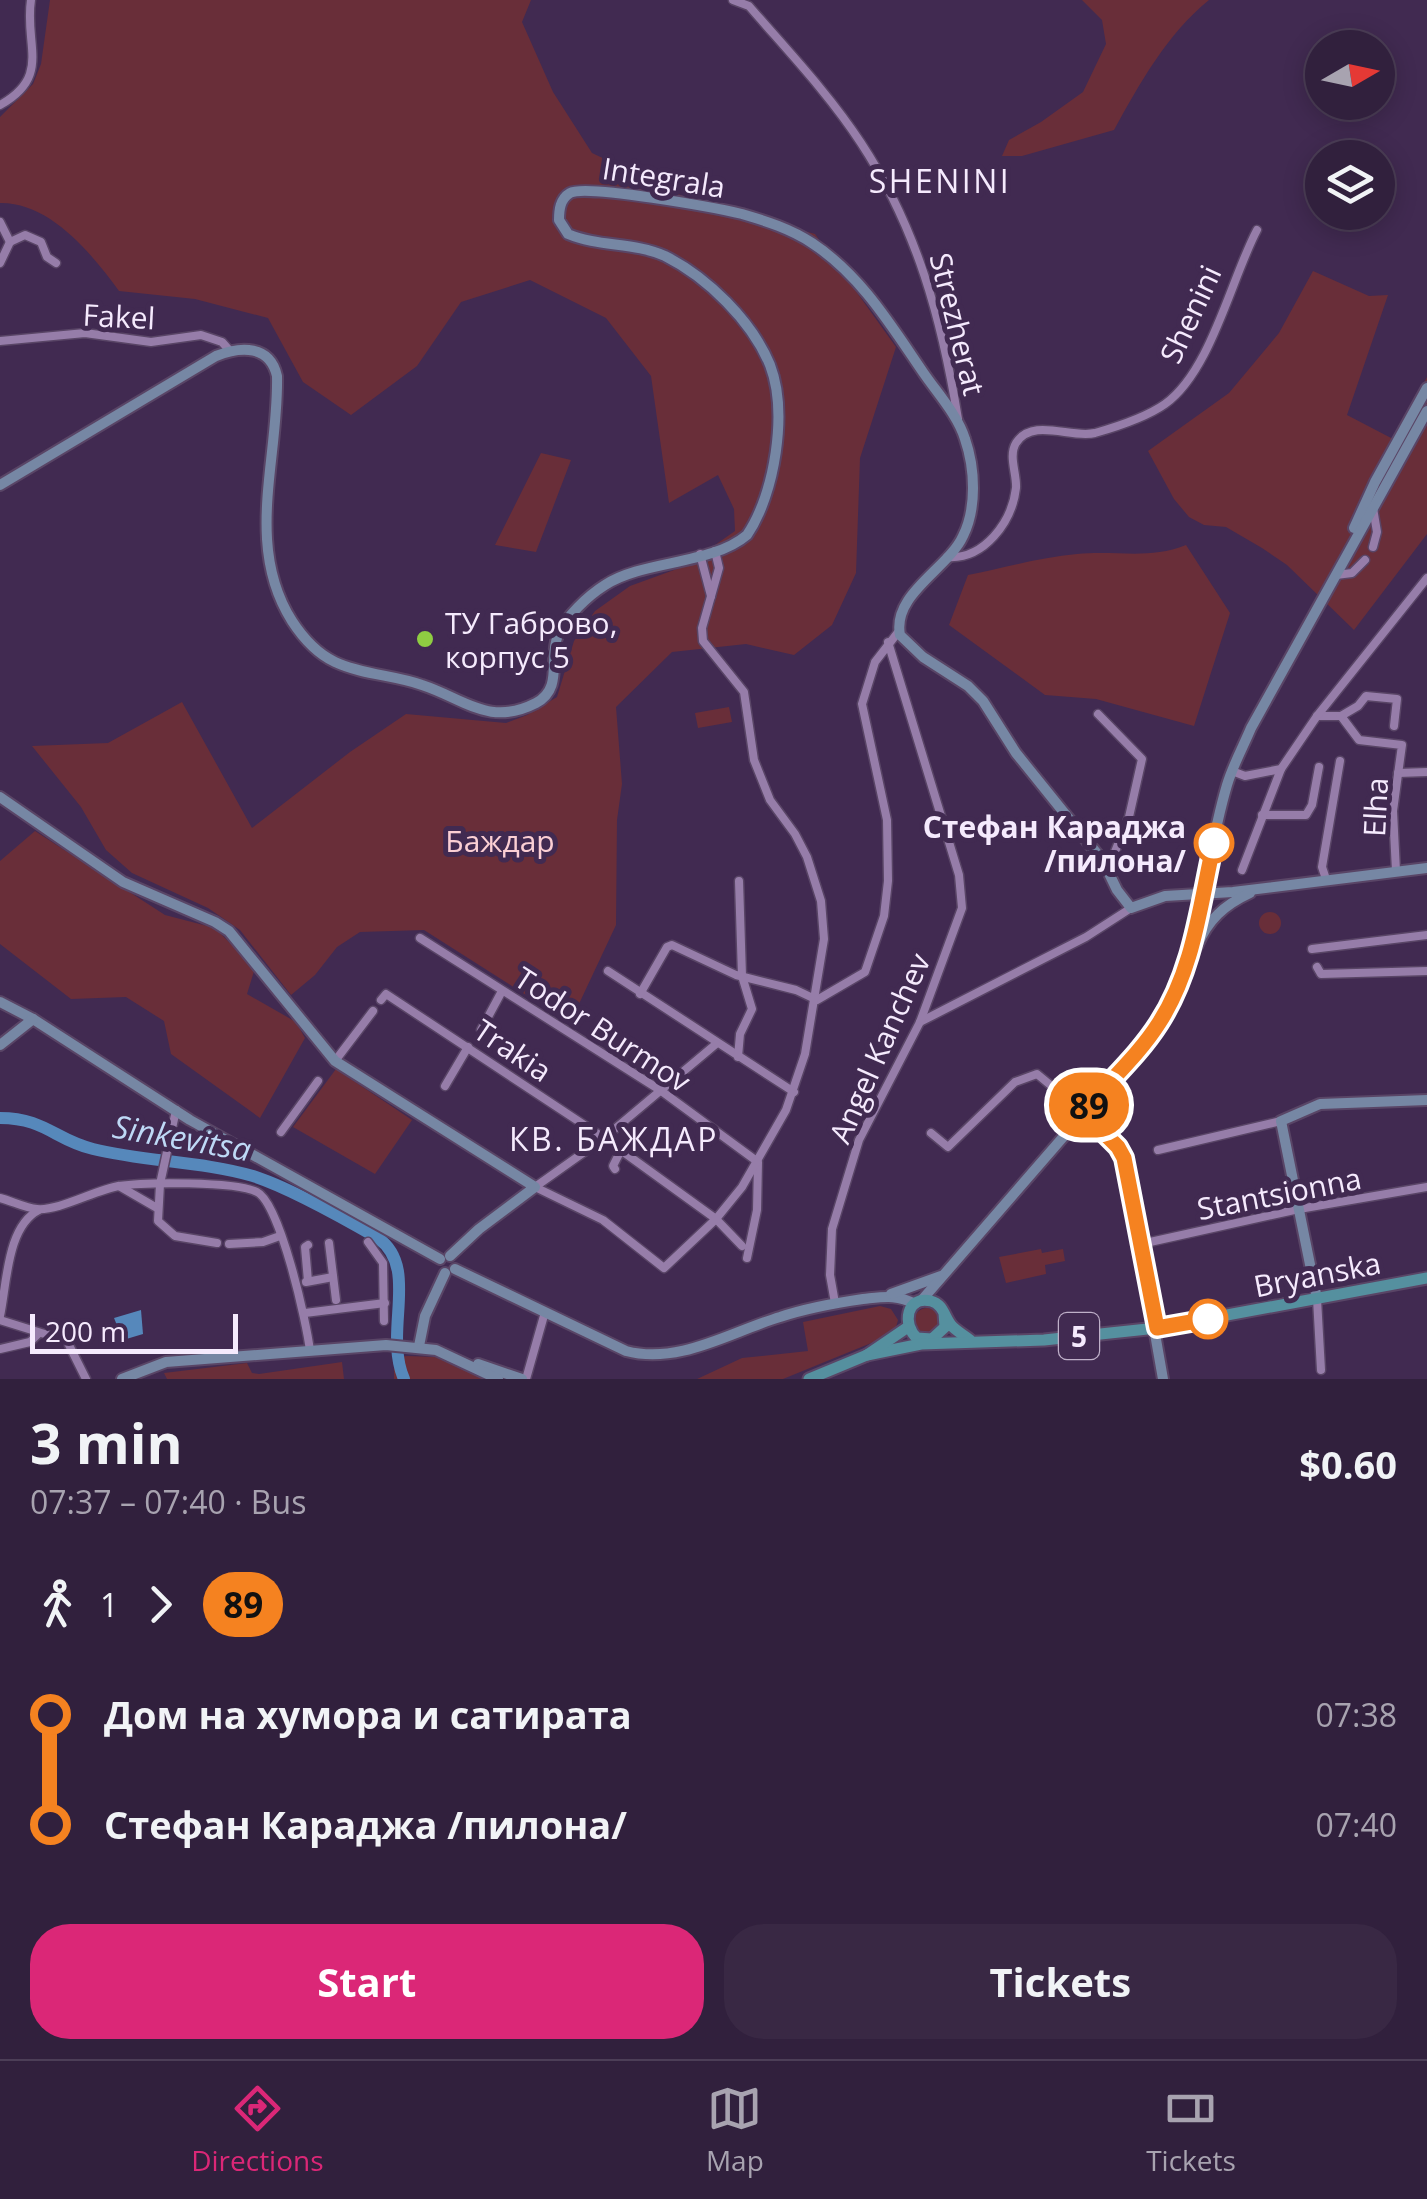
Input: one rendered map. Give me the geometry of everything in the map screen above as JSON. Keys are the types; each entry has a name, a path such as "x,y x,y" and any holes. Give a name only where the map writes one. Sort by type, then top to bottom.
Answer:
{"main road":[{"name":"Bryanska","path":"809,1379 873,1352 921,1344 1044,1340 1157,1328 1427,1278"},
{"path":"918,1303 941,1309 952,1326 974,1340"},
{"name":"5","path":"873,1352 907,1323 918,1303"},
{"path":"873,1352 927,1339 943,1331 941,1309"},
{"path":"907,1323 927,1339 974,1340"}],"street":[{"path":"0,105 31,76 31,0"},
{"name":"Strezherat","path":"732,0 749,6 846,122 900,212 938,313 959,423"},
{"name":"Integrala","path":"714,550 747,535 772,474 777,422 771,367 756,339 730,306 684,268 660,254 627,244 568,234 558,220 566,196 596,190 723,210 784,228 811,243 853,277 910,352"},
{"path":"0,222 10,242"},
{"name":"Shenini","path":"948,557 958,558 972,552 1000,529 1016,487 1013,451 1024,436 1043,430 1092,434 1164,405 1182,388 1212,336 1257,230"},
{"path":"0,263 10,242 25,235 41,242 46,257 56,263"},
{"name":"Fakel","path":"0,342 85,333 151,342 202,335 222,342 230,350"},
{"path":"0,485 230,350 260,352 271,359 277,383 265,528 270,576 301,634 332,661 409,680 482,712 497,714 539,701 550,690 558,633 607,584 714,550 718,568 702,628 703,641 744,692 758,773 773,806 802,846 821,902 824,938 816,1000 794,1092 758,1162 716,1219 664,1268 596,1216 535,1187 334,1061 229,931 123,882 0,796"},
{"name":"Shenini","path":"898,631 899,618 908,603 963,537 972,506 970,461 959,423 910,352"},
{"path":"1312,620 1375,482 1427,388"},
{"path":"1182,979 1232,770 1427,411"},
{"path":"1373,506 1377,532 1373,547"},
{"path":"700,554 712,600"},
{"path":"1336,574 1352,573 1364,560"},
{"path":"1242,870 1280,770 1317,716 1427,578"},
{"path":"816,1000 865,972 884,916 888,820 862,704 870,674 898,631 923,657 978,695 1016,753 1108,869 1131,908"},
{"name":"Angel Kanchev","path":"834,1303 830,1236 854,1158 868,1120 920,1022 962,908 961,885 888,642"},
{"path":"1317,716 1342,716 1366,696 1397,699 1394,726"},
{"path":"1098,714 1142,759 1129,818 1108,869"},
{"name":"Elha","path":"1342,716 1359,740 1402,745 1393,811 1396,871"},
{"path":"1326,879 1322,867 1340,761"},
{"path":"1262,815 1306,815 1312,805 1318,767"},
{"path":"1232,770 1245,776 1280,770"},
{"path":"1398,773 1427,772"},
{"path":"920,1022 1086,938 1131,908 1165,896 1427,868"},
{"path":"738,1057 740,1034 752,1009 742,976 739,881"},
{"path":"884,1296 918,1303 946,1274 1153,1032 1214,917 1230,902 1261,888"},
{"path":"1312,949 1427,935"},
{"name":"Todor Burmov","path":"420,938 660,1090 758,1162"},
{"path":"640,994 672,944 742,976 796,990 816,1000"},
{"path":"1316,966 1320,974 1427,971"},
{"path":"608,971 794,1092"},
{"path":"481,1030 502,991"},
{"name":"Trakia","path":"381,1000 386,994 604,1138 716,1219 742,1246"},
{"path":"0,1002 176,1110 445,1258"},
{"path":"334,1061 372,1011"},
{"path":"0,1045 32,1019"},
{"path":"716,1044 604,1138 478,1229 439,1267 626,1351 657,1356 675,1354 834,1303 884,1296 946,1274"},
{"path":"445,1086 468,1048"},
{"path":"931,1133 948,1147 1015,1082 1037,1074 1118,1147 1124,1158 1141,1244 1163,1379"},
{"path":"281,1132 318,1081"},
{"path":"1158,1150 1281,1121 1320,1104 1427,1100"},
{"path":"176,1110 160,1181 159,1225 187,1240 217,1244"},
{"path":"1281,1121 1317,1299 1322,1370"},
{"path":"615,1169 621,1150"},
{"path":"747,1258 757,1210 758,1162"},
{"path":"86,1379 67,1341 0,1318 23,1221 39,1210 119,1186 160,1181 256,1191 269,1204 297,1284 306,1314 310,1351"},
{"path":"119,1186 157,1208"},
{"name":"Stantsionna","path":"1141,1244 1427,1187"},
{"path":"0,1198 39,1210"},
{"path":"230,1244 263,1242 280,1236"},
{"path":"368,1242 383,1264 384,1320"},
{"path":"329,1243 336,1300"},
{"path":"308,1244 308,1281"},
{"path":"0,1253 12,1258"},
{"path":"416,1346 425,1316 450,1271"},
{"path":"941,1309 939,1288 946,1274"},
{"path":"297,1284 333,1277"},
{"path":"884,1296 900,1308 907,1323"},
{"path":"306,1314 385,1304"},
{"path":"122,1379 166,1362 386,1345 416,1346 524,1379 545,1312"},
{"path":"0,1349 30,1342 38,1334"},
{"path":"458,1359 498,1379"}],"green space":[{"name":"Баждар","path":"50,0 531,0 522,22 553,92 592,153 689,199 815,234 896,347 860,458 856,573 832,625 794,655 746,644 672,652 616,707 622,784 617,820 616,925 570,1023 424,930 360,932 337,947 315,975 291,995 240,930 208,908 132,873 106,850 81,807 32,746 108,743 182,702 252,828 406,714 506,723 557,697 574,641 595,611 630,586 685,566 735,531 734,509 718,475 669,503 651,376 606,318 530,280 461,302 417,366 351,415 303,382 268,318 195,299 119,291 83,247 53,221 36,211 0,203 0,117 33,84 41,64"},
{"path":"1082,0 1209,0 1167,44 1114,130 1022,156 1002,156 1009,140 1083,92 1106,44 1102,20"},
{"path":"1313,271 1369,296 1388,295 1347,415 1393,439 1427,377 1427,534 1354,630 1287,565 1226,527 1204,525 1189,517 1174,499 1148,451 1229,393 1279,333"},
{"path":"541,453 571,460 536,552 495,545"},
{"path":"1186,545 1230,613 1194,726 1096,699 1045,695 949,625 968,575 1063,555 1145,553"},
{"path":"729,707 732,722 698,728 695,713"},
{"path":"35,831 165,915 215,928 255,968 247,994 296,1022 305,1038 260,1118 171,1054 164,1021 126,997 71,999 0,944 0,861"},
{"path":"1270,912 1278,915 1278,931 1270,934 1262,931 1259,923 1262,915"},
{"path":"336,1069 412,1120 375,1174 293,1127"},
{"path":"1041,1249 1042,1253 1063,1249 1065,1261 1045,1265 1046,1274 1006,1283 999,1257"},
{"path":"880,1306 891,1309 898,1320 886,1337 783,1379 697,1379 742,1358 808,1351 803,1322"},
{"path":"927,1308 936,1312 940,1321 936,1330 927,1334 918,1330 914,1321 918,1312"},
{"path":"394,1357 435,1357 489,1379 394,1379"},
{"path":"342,1362 344,1379 167,1379 164,1373 247,1363 252,1373 259,1374"}],"water":[{"path":"141,1310 143,1334 123,1340 114,1318"}],"waterway":[{"name":"Sinkevitsa","path":"0,1118 39,1125 93,1149 253,1176 299,1195 378,1238 397,1266 397,1341 404,1379"}],"bus line":[{"name":"89","path":"1208,1319 1157,1328 1124,1158 1083,1112 1138,1052 1174,997 1202,912 1214,843"}],"place":[{"name":"ТУ Габрово, корпус 5","path":"425,639"},
{"name":"Стефан Караджа /пилона/","path":"1214,843"}],"district":[{"name":"SHENINI","path":"940,180"},
{"name":"КВ. БАЖДАР","path":"614,1138"}]}
